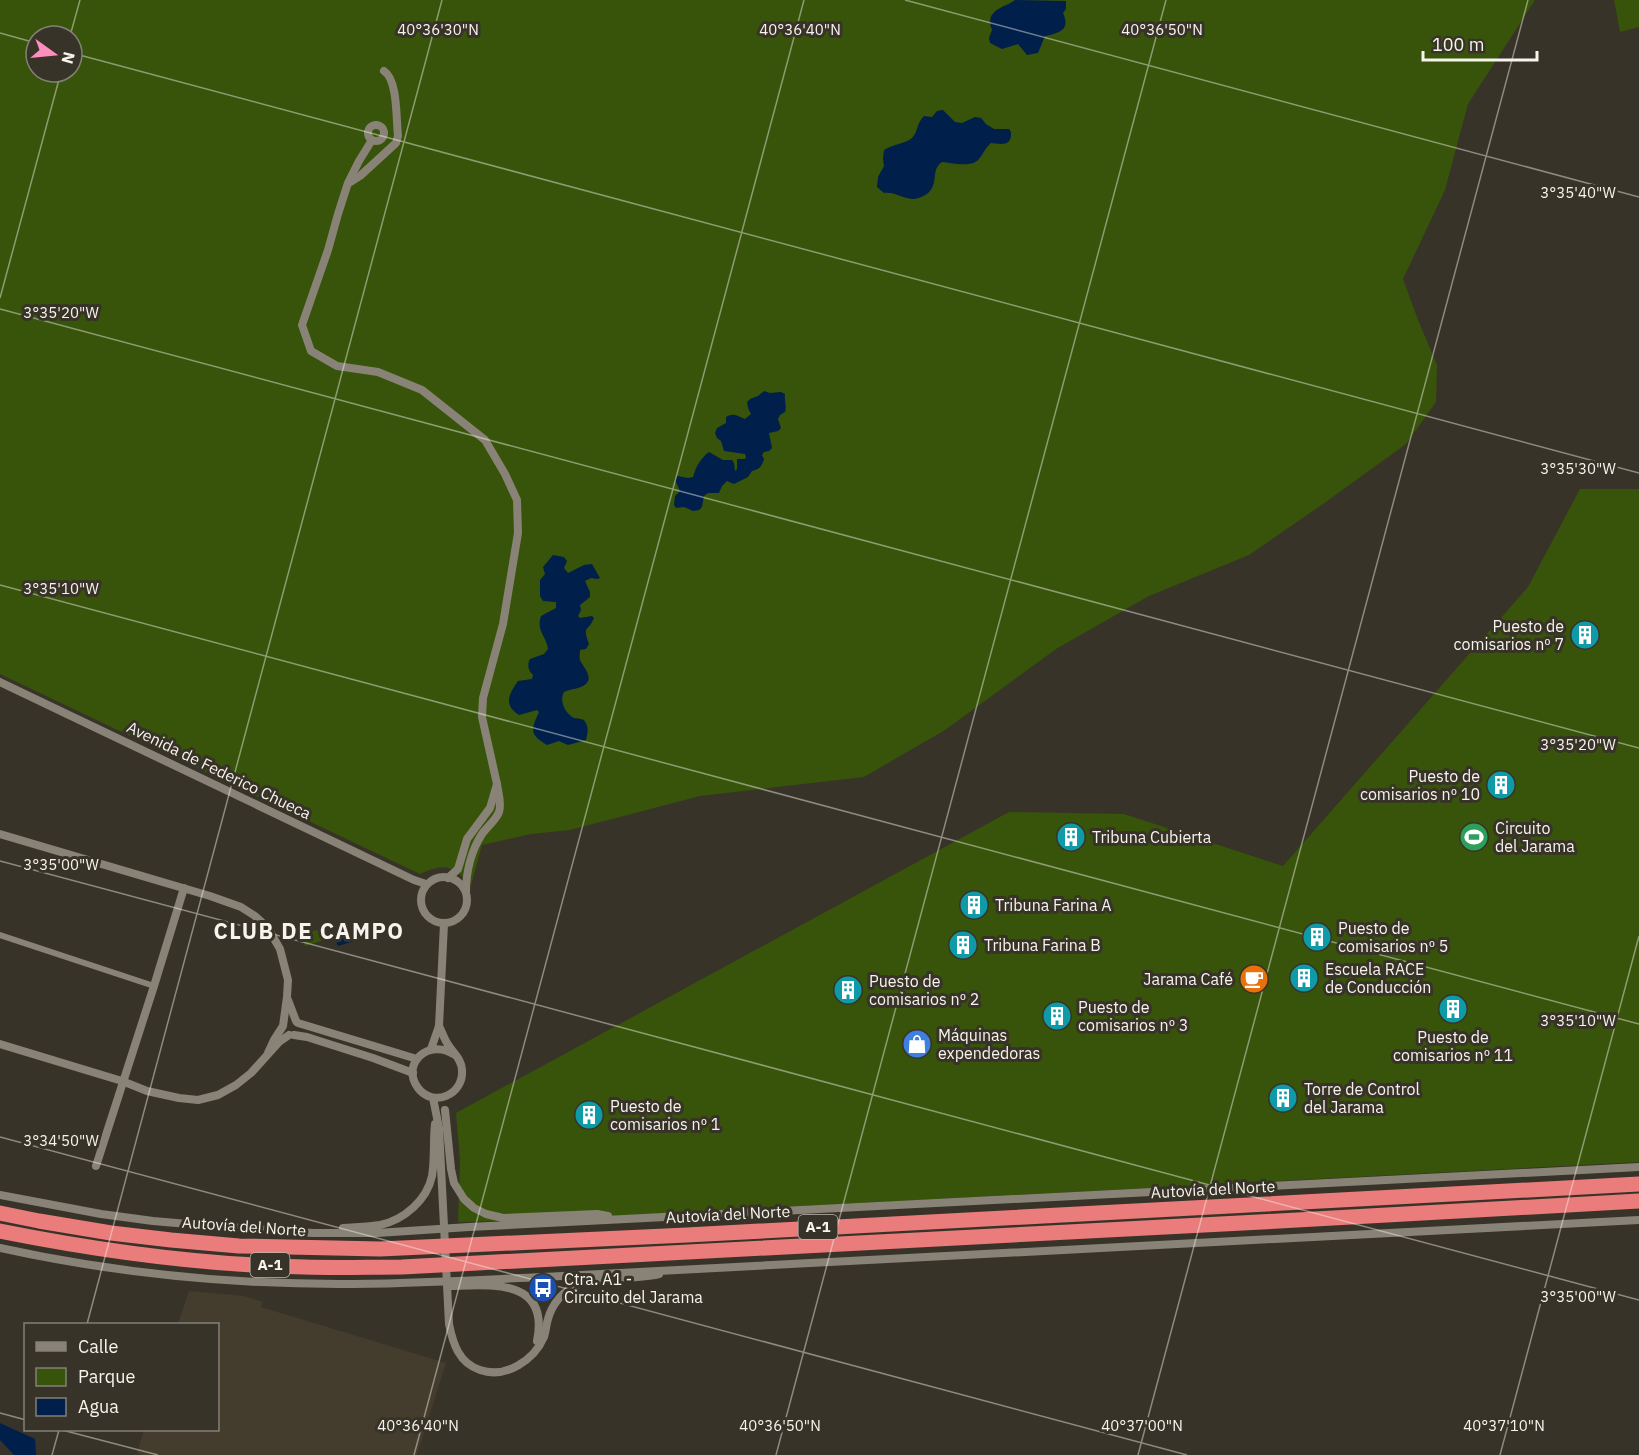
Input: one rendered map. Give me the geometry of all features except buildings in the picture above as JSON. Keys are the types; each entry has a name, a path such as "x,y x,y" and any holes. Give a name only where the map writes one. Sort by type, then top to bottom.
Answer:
{"highway":[{"name":"Autovía del Norte","path":"0,1213 111,1233 194,1242 249,1247 380,1249 687,1235 1639,1184"},
{"name":"A-1","path":"0,1231 98,1249 204,1261 304,1267 402,1266 1639,1201"}],"street":[{"path":"348,183 360,176 396,143 398,136 392,82 384,71"},
{"path":"375,124 385,131 385,134 378,142 372,140 369,139 368,133 370,127 375,124"},
{"path":"385,134 398,136"},
{"path":"372,140 348,183 302,325 311,351 337,366 378,372 422,390 485,440 517,500 518,533 505,613 483,698 482,717 496,784 499,814 482,835 473,853 466,879 467,902 463,913 452,922 444,924 427,917 422,910 420,896 429,881 442,876 458,881 466,892"},
{"name":"Avenida de Federico Chueca","path":"0,682 426,884"},
{"path":"448,878 458,869 467,838 489,808 496,784"},
{"path":"489,808 490,816 496,817"},
{"path":"0,834 242,907 268,928 280,949 288,980 284,1031 292,1035 307,1036 413,1073"},
{"path":"96,1166 184,888"},
{"path":"431,1049 439,1026 444,924"},
{"path":"0,935 154,986"},
{"path":"0,1044 122,1081 147,1091 198,1100 218,1095 236,1085 251,1073 279,1042 299,1030 287,997"},
{"path":"268,1053 288,1020 417,1059"},
{"path":"439,1026 447,1044 455,1055 462,1065 462,1079 455,1091 441,1098 433,1098 418,1089 413,1073 417,1059 426,1051 440,1048 455,1055"},
{"path":"269,1230 325,1229 382,1224 398,1218 412,1208 427,1191 432,1179 440,1111 449,1095"},
{"path":"433,1098 440,1111 454,1183 464,1199 474,1208 502,1218 597,1214 623,1219"},
{"path":"440,1111 449,1324 457,1351 470,1365 489,1372 501,1372 520,1365 529,1358 543,1338 549,1315 556,1302 577,1284 588,1281 644,1278 681,1269"},
{"path":"0,1195 101,1214 153,1221 313,1233 377,1233 1639,1167"},
{"path":"0,1248 73,1262 174,1275 307,1284 366,1284 543,1277 1639,1220"},
{"path":"366,1284 392,1288 488,1285 513,1289 522,1293 535,1307 539,1324 536,1348"}],"shaded area":[{"path":"189,1291 244,1296 263,1302 261,1307 446,1363 417,1455 142,1455 137,1453 144,1431 219,1431 219,1323 178,1323"}],"green space":[{"path":"0,0 1535,0 1468,104 1445,190 1403,279 1437,365 1436,402 1406,444 1249,555 1149,596 1056,649 945,730 864,777 700,796 570,830 531,834 482,845 471,885 448,868 436,868 420,874 0,674"},
{"path":"1614,0 1639,0 1639,27 1620,32"},
{"name":"Circuito del Jarama","path":"1580,489 1639,489 1639,1162 541,1220 458,1222 460,1160 456,1113 1009,812 1124,814 1283,866 1528,587"},
{"path":"323,928 327,939 305,946 302,935"}],"water":[{"path":"1015,0 1066,1 1066,9 1063,13 1065,27 1059,32 1045,36 1038,53 1027,55 1018,44 1002,49 990,43 992,30 990,23 993,13"},
{"path":"943,110 955,122 962,123 975,117 981,118 994,129 1009,129 1010,140 1005,144 991,143 976,162 962,164 942,162 937,168 932,188 921,197 910,199 884,193 877,187 878,177 884,166 884,150 912,138 924,116 932,117 937,111"},
{"path":"764,391 785,394 786,408 778,419 781,428 769,433 772,448 762,455 764,459 761,465 748,477 734,484 727,481 719,493 708,493 704,496 702,507 699,510 676,508 675,496 680,491 675,480 677,476 693,477 699,463 709,452 723,460 732,460 735,471 737,459 745,459 745,454 724,451 715,433 717,428 726,423 726,417 736,415 745,419 751,414 747,402"},
{"path":"553,555 564,557 567,561 564,568 568,573 584,565 592,564 600,578 585,581 590,597 580,605 581,610 578,616 594,618 586,631 589,644 586,649 580,650 580,660 589,677 587,683 581,687 564,692 562,699 571,716 584,720 587,727 586,740 568,745 559,741 547,745 541,741 533,731 539,712 537,710 519,715 509,703 512,690 518,681 532,679 533,675 528,667 530,659 544,654 548,649 540,630 540,621 541,616 556,608 556,602 543,601 540,596 540,580 545,574 543,567"},
{"path":"355,930 358,940 338,946 334,937"},
{"path":"0,1423 35,1439 36,1455 14,1455 0,1440"}],"place":[{"name":"Puesto de comisarios nº 7","path":"1585,635"},
{"name":"Puesto de comisarios nº 10","path":"1501,785"},
{"name":"Tribuna Cubierta","path":"1071,837"},
{"name":"Circuito del Jarama","path":"1474,837"},
{"name":"Tribuna Farina A","path":"974,905"},
{"name":"Puesto de comisarios nº 5","path":"1317,937"},
{"name":"Tribuna Farina B","path":"963,945"},
{"name":"Escuela RACE de Conducción","path":"1304,978"},
{"name":"Jarama Café","path":"1254,979"},
{"name":"Puesto de comisarios nº 2","path":"848,990"},
{"name":"Puesto de comisarios nº 11","path":"1453,1009"},
{"name":"Puesto de comisarios nº 3","path":"1057,1016"},
{"name":"Máquinas expendedoras","path":"917,1044"},
{"name":"Torre de Control del Jarama","path":"1283,1098"},
{"name":"Puesto de comisarios nº 1","path":"589,1115"},
{"name":"Ctra. A1 - Circuito del Jarama","path":"543,1288"}],"district":[{"name":"CLUB DE CAMPO","path":"309,931"}]}
